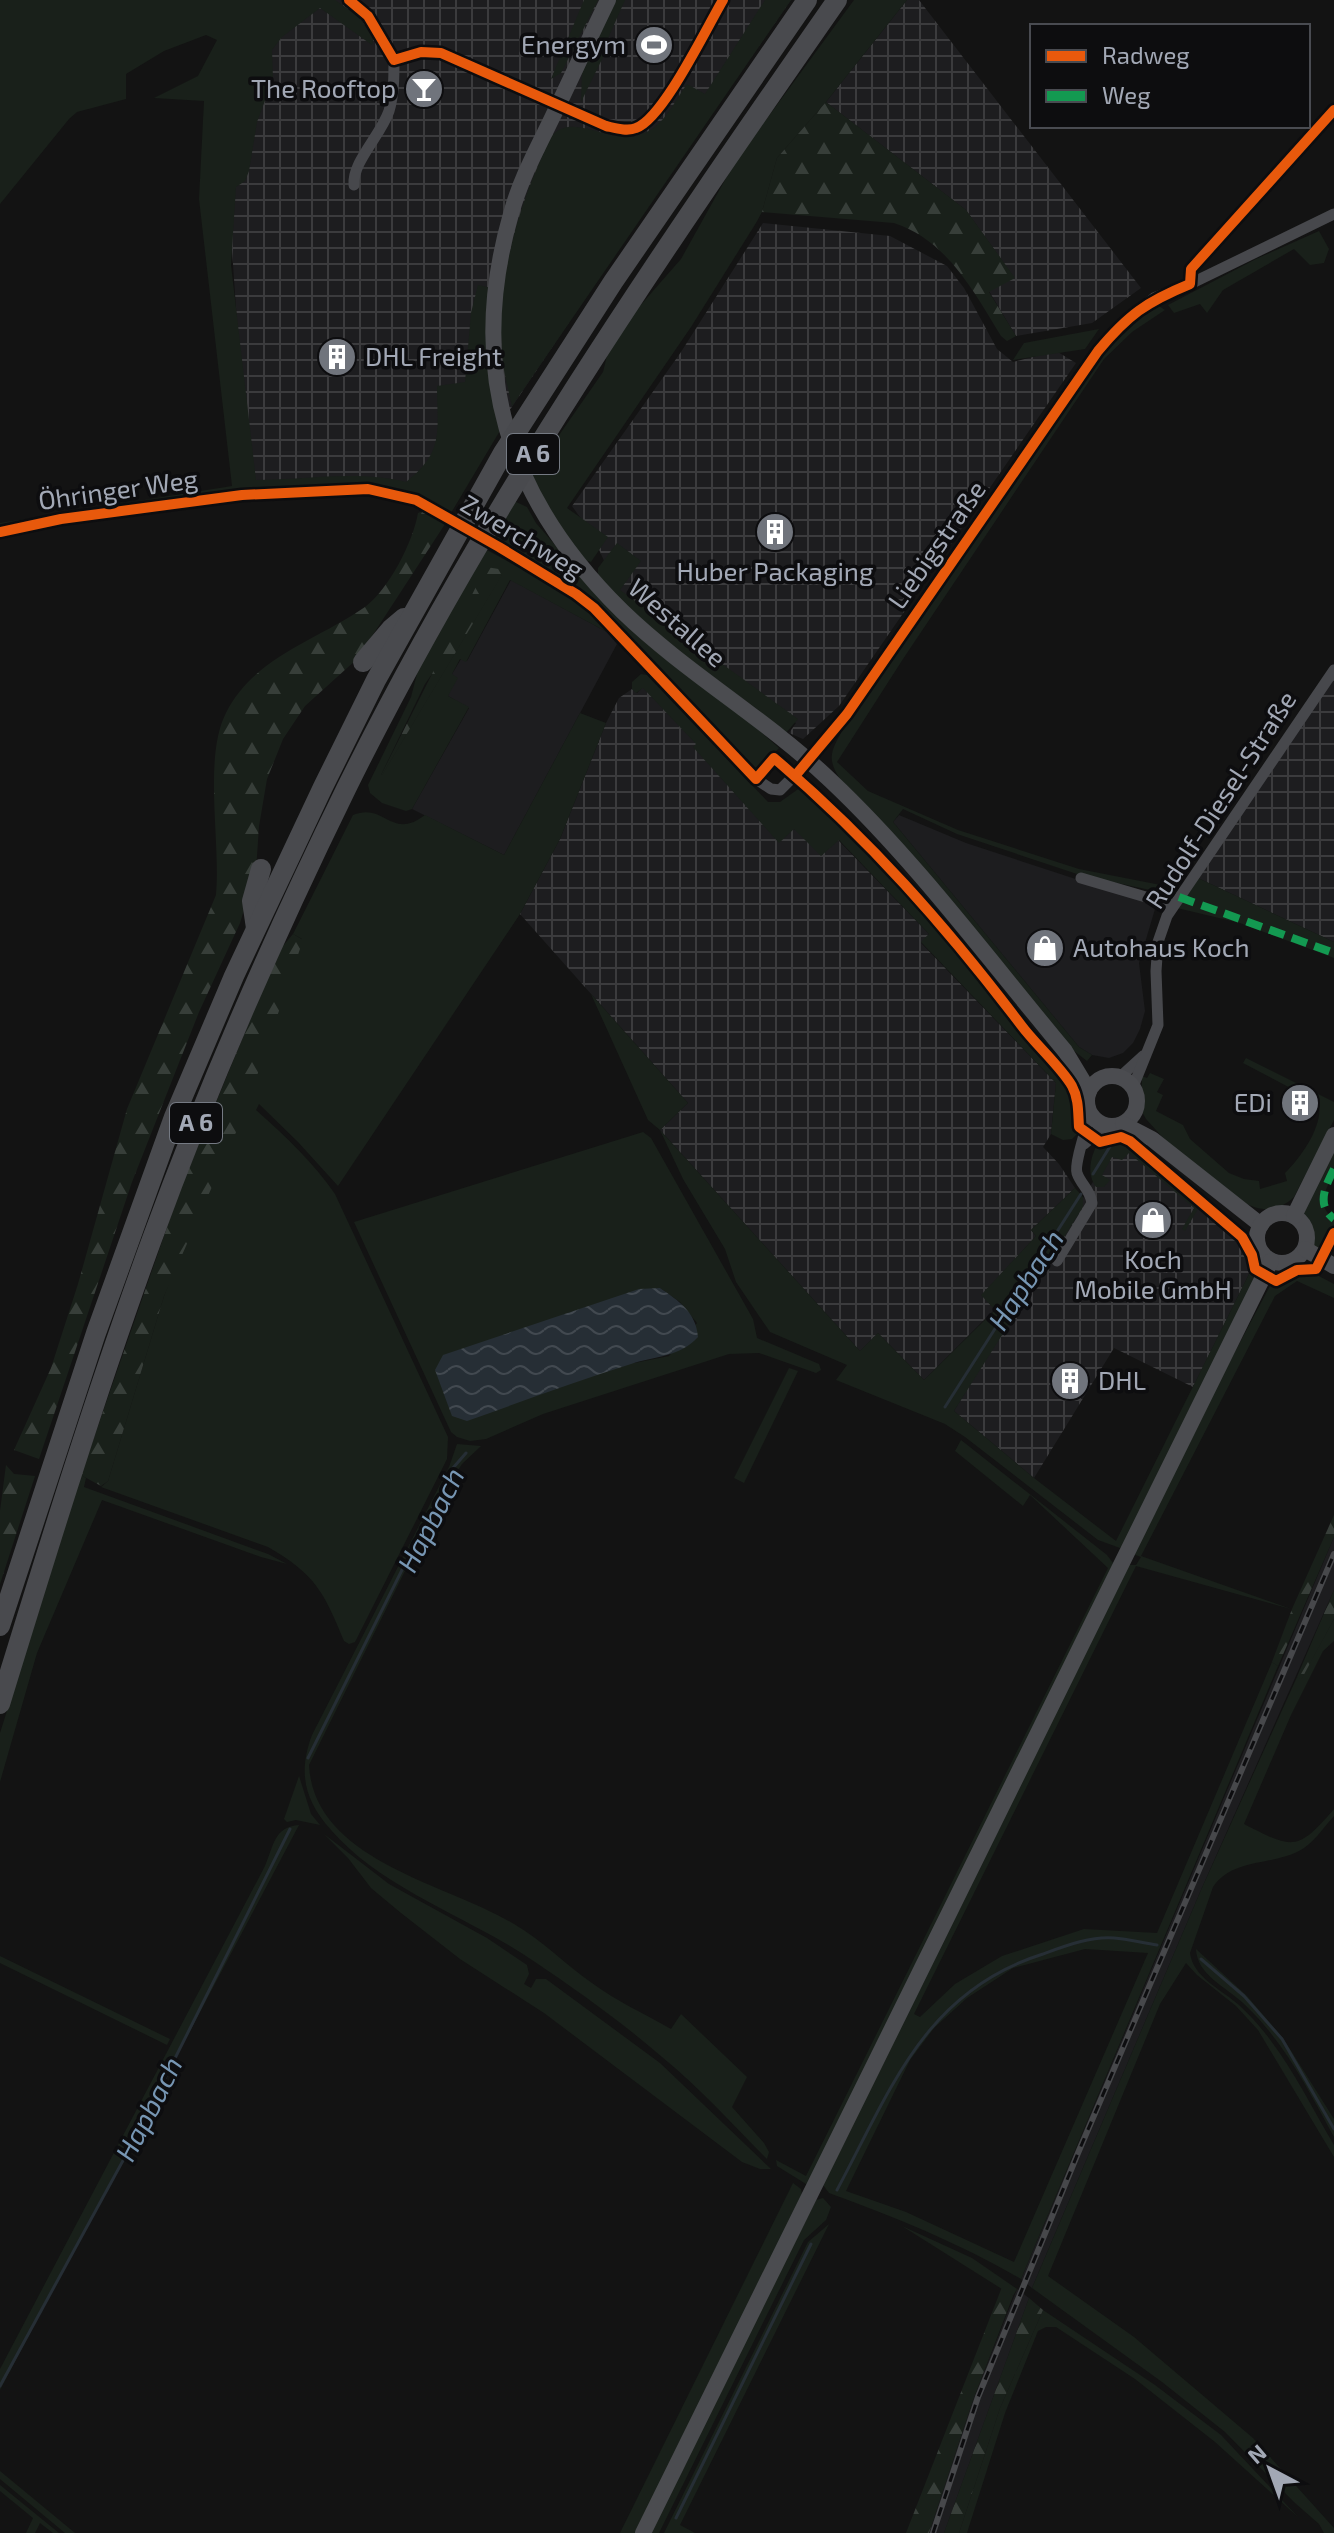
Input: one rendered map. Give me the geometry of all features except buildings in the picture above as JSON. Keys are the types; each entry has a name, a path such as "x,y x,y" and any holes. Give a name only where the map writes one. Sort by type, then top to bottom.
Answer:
{"highway":[{"name":"A 6","path":"0,1626 46,1480 163,1146 256,928 329,773 503,453 658,215 807,0"},
{"name":"A 6","path":"0,1704 75,1466 152,1238 196,1123 291,906 364,753 453,587 533,454 677,231 837,0"},
{"path":"363,662 391,629 415,610"},
{"path":"256,928 252,901 261,869"}],"main road":[{"name":"Westallee","path":"608,0 530,164 511,212 500,261 494,303 497,394 515,457 542,514 559,540 622,611 661,646 809,761 875,825 1065,1051 1089,1091"},
{"name":"Westallee","path":"1065,1051 1102,1078"},
{"path":"1152,1139 1135,1111 1137,1099 1126,1082 1102,1078 1089,1091 1087,1107 1096,1121 1152,1139 1261,1225"},
{"path":"1115,1125 1135,1111"},
{"path":"1294,1216 1334,1135"},
{"path":"1276,1214 1294,1216 1307,1231 1305,1249 1291,1262 1271,1261 1263,1255 1258,1245 1257,1235 1261,1225 1276,1214"},
{"path":"1305,1249 1334,1266"},
{"path":"643,2533 1271,1261"}],"street":[{"path":"349,0 368,16 394,60 394,90 388,112 376,139 353,174 354,185"},
{"path":"394,60 421,52 441,53 606,126 635,129 647,122 661,107 723,0"},
{"name":"Liebigstraße","path":"809,761 847,714 1098,351 1120,325 1154,298 1190,284 1334,214"},
{"name":"Zwerchweg","path":"242,495 368,489 416,500 499,547 594,608 756,779 771,789 780,790 809,761"},
{"name":"Öhringer Weg","path":"0,532 61,519 242,495"},
{"name":"Rudolf-Diesel-Straße","path":"1126,1082 1146,1053 1158,1025 1158,942 1173,905 1334,670"},
{"path":"1081,878 1173,905"},
{"path":"1057,1261 1092,1203 1091,1192 1077,1174 1076,1163 1084,1144 1090,1114"},
{"path":"1084,1144 1115,1125"}],"shaded area":[{"path":"279,0 791,0 489,441 418,493 248,483 232,249 233,173"},
{"path":"907,0 919,0 1141,288 1092,323 1016,336 989,291 1014,277 966,210 826,102"},
{"path":"763,223 890,236 947,266 964,288 997,349 1013,362 1056,351 1076,363 839,706 803,739 789,733 796,723 619,594 592,534 572,506 681,352"},
{"path":"511,580 607,632 617,644 504,855 412,809 469,708 448,696 452,674 461,659 467,661"},
{"path":"1334,678 1334,942 1198,878"},
{"path":"643,687 697,744 694,747 779,842 793,829 838,840 929,934 921,943 1056,1083 1051,1134 1043,1147 1075,1188 1031,1230 1036,1236 982,1295 995,1309 924,1380 878,1333 860,1351 660,1130 688,1103 520,914 560,839 619,698 632,689 637,693"},
{"path":"899,815 966,843 1146,902 1155,909 1139,963 1145,1011 1133,1043 1123,1053 1109,1058 1092,1055 1079,1047 893,822"},
{"path":"1119,1139 1239,1237 1250,1258 1250,1272 1193,1387 1114,1348 1034,1478 954,1411"},
{"path":"1334,1537 1334,1590 1201,1890 1032,2288 1021,2279"},
{"path":"1017,2289 1029,2298 944,2533 929,2533 973,2400"}],"green space":[{"path":"0,0 335,0 358,16 374,37 372,45 320,8 282,37 272,50 273,79 257,122 249,171 245,181 236,187 231,265 256,480 350,476 406,482 419,471 433,450 436,439 437,386 465,382 471,313 478,285 496,289 504,424 448,518 416,500 368,489 299,492 0,530 0,523 232,486 199,199 204,101 154,98 198,76 217,40 206,35 164,51 126,74 126,99 77,112 0,204"},
{"path":"584,0 598,0 561,73 551,79"},
{"path":"615,0 625,0 605,45 606,51 581,102 582,73"},
{"path":"765,0 791,0 512,406 503,364 501,335 505,276 528,190 551,137 561,129 571,127 623,136 652,129 667,114 687,84 705,94"},
{"path":"854,0 907,0 777,158 756,223 691,327 567,508 608,537 591,562 582,559 546,506 532,474 603,372 611,339 681,259 735,162"},
{"path":"826,102 966,210 1015,278 989,292 1016,336 1007,341 1001,336 957,269 913,231 894,223 762,212 777,158"},
{"path":"1319,231 1329,249 1324,263 1310,265 1294,249 1223,290 1207,313 1200,304 1174,313 1168,305 1256,259"},
{"path":"1156,304 1165,310 1132,332 1104,359 837,762 868,791 958,830 1079,869 1171,887 1164,893 1080,875 957,834 903,809 893,822 1079,1047 1092,1055 1087,1061 1065,1044 843,783 833,766 832,752 847,722 1100,356"},
{"path":"1099,329 1085,349 1013,360 1024,343"},
{"path":"514,501 527,507 536,523 575,568 779,748 757,772 594,604 491,538"},
{"path":"423,511 445,524 357,659 305,706 283,739 267,779 256,870 240,923 199,1012 132,1182 39,1459 14,1450 51,1368 127,1109 216,895 215,753 226,713 238,694 269,664 374,599 399,564 418,513"},
{"path":"617,543 641,561 620,590 798,719 786,733 665,642 598,579 598,568"},
{"path":"485,549 572,596 591,610 607,632 510,580 466,662 460,659 452,674 458,678 448,696 469,707 412,809 406,811 382,803 370,793 368,785 411,697 419,666","holes":["504,571 382,775 425,684"]},
{"path":"486,567 505,570 375,787"},
{"path":"641,674 647,675 768,802 780,802 801,787 828,808 912,895 1069,1086 1079,1132 1072,1139 1063,1140 1051,1134 1056,1083 921,942 929,934 839,840 821,856 794,829 779,843 693,747 696,744 643,688 636,693 632,689 632,682"},
{"path":"580,713 606,723 560,839 520,914 338,1186 259,1104 256,1110 308,1160 335,1194 448,1437 447,1459 355,1642 349,1644 344,1641 316,1586 284,1557 268,1547 101,1487 108,1481 164,1296 302,939 293,934 353,815 373,813 404,824 425,815 504,855"},
{"path":"1198,878 1334,942 1334,958 1240,923 1177,908"},
{"path":"293,934 303,940 244,1114 164,1296 108,1481 101,1486 81,1475 180,1190 278,952"},
{"path":"591,994 688,1103 660,1130 648,1120"},
{"path":"1246,1058 1334,1102 1334,1120 1294,1197 1275,1208 1262,1209 1241,1201 1166,1141 1141,1110 1142,1076 1147,1078 1150,1073 1164,1079 1157,1092 1163,1095 1156,1111 1183,1125 1190,1139 1229,1173 1259,1181 1260,1189 1287,1181 1285,1173 1304,1150 1318,1122 1319,1103 1243,1063"},
{"path":"660,1130 860,1351 878,1333 924,1380 995,1310 981,1295 1036,1236 1031,1230 1075,1188 1083,1197 1083,1207 954,1411 1116,1541 1250,1272 1257,1275 1128,1541 1120,1548 1098,1540 945,1424 836,1380 847,1365 770,1332 736,1282 725,1249 683,1179"},
{"path":"643,1132 651,1138 753,1319 757,1338 819,1364 821,1370 816,1373 759,1353 729,1354 543,1414 486,1439 470,1441 457,1437 451,1432 354,1222","holes":["660,1288 680,1302 697,1323 669,1356 634,1363"]},
{"path":"1334,1135 1334,1167 1324,1207 1334,1219 1334,1233 1321,1258 1305,1249 1307,1231 1294,1216"},
{"path":"1119,1139 1139,1151 1202,1202 1185,1231 1182,1229 1194,1208 1129,1153 1122,1160 1112,1157 1102,1175 1110,1180 1104,1187 1096,1187 1091,1161 1097,1145"},
{"path":"1304,1271 1313,1273 1334,1284 1334,1298 1297,1281 1275,1296 1141,1556 1291,1609 1136,1566 914,2014 920,2017 955,1984 1002,1956 1084,1929 1157,1933 1272,1662 1278,1666 1021,2279 926,2232 829,2193 823,2185 1128,1565 1136,1565 1141,1557 1133,1554 1204,1410 1271,1284 1277,1284 1281,1279","holes":["1085,1949 1148,1953 1014,2262 906,2212 846,2191 910,2060 934,2028 967,1998 1013,1968"]},
{"path":"789,1368 798,1371 744,1483 734,1478"},
{"path":"961,1440 1107,1555 1113,1563 1111,1575 812,2181 806,2184 777,2166 776,2160 806,2176 1108,1568 1030,1495 1023,1506 955,1451"},
{"path":"457,1444 481,1446 462,1464 444,1492 309,1765 316,1798 334,1825 358,1847 388,1865 514,1924 601,1990 671,2029 681,2014 747,2077 732,2107 764,2143 769,2152 767,2159 690,2081 647,2044 510,1946 376,1870 331,1830 309,1797 305,1761 312,1735 449,1467"},
{"path":"6,1465 14,1474 35,1476 0,1584 0,1511"},
{"path":"81,1475 86,1478 84,1487 268,1554 287,1564 102,1500 37,1653 0,1782 0,1733"},
{"path":"1334,1515 1334,1537 1278,1666 1272,1662"},
{"path":"1334,1590 1334,1619 1301,1680 1297,1677"},
{"path":"1334,1619 1334,1641 1323,1651 1291,1715 1244,1824 1284,1842 1294,1842 1311,1833 1334,1809 1334,1816 1299,1851 1241,1867 1221,1878 1213,1887 1190,1953 1192,1962 1203,1977 1240,2006 1281,2054 1334,2145 1334,2157 1258,2030 1236,2006 1186,1963 1160,2004 1048,2276 1134,2337 1253,2438 1334,2528 1334,2533 1324,2533 1319,2524 1225,2432 1162,2382 1032,2288 1201,1890 1297,1677 1301,1679"},
{"path":"299,1776 311,1814 320,1825 296,1820 287,1822 284,1819"},
{"path":"299,1825 0,2390 0,2369 265,1866 276,1838 284,1829"},
{"path":"324,1834 389,1884 487,1938 527,1965 529,1974 524,1984 531,1988 536,1979 546,1979 660,2063 771,2169 760,2169 742,2162 544,2013 460,1959 371,1888"},
{"path":"1196,1949 1247,1996 1283,2038 1334,2119 1334,2137 1283,2049 1243,2003 1207,1973 1201,1966"},
{"path":"0,1956 170,2039 167,2045 0,1963"},
{"path":"793,2183 801,2189 803,2200 636,2533 620,2533"},
{"path":"823,2198 831,2207 826,2220 804,2240 659,2533 650,2533 816,2200"},
{"path":"829,2224 680,2525 695,2533 664,2533 808,2242"},
{"path":"902,2226 972,2258 1017,2289 1013,2296"},
{"path":"1002,2287 1013,2296 973,2400 929,2533 906,2533"},
{"path":"1029,2298 1043,2310 1000,2408 959,2533 944,2533"},
{"path":"1043,2310 1155,2385 1221,2435 1298,2517 1215,2442 1135,2379 1056,2327 1046,2327 1038,2331 1005,2413 967,2533 959,2533 1000,2408"},
{"path":"0,2471 75,2533 65,2533 0,2479"},
{"path":"0,2485 59,2533 53,2533 40,2523 35,2533 26,2533 33,2518 0,2491"}],"water":[{"path":"660,1288 680,1303 697,1328 698,1337 683,1349 590,1377 467,1421 452,1416 435,1370 443,1355 639,1289"}],"waterway":[{"name":"Hapbach","path":"1093,1174 1114,1140"},
{"name":"Hapbach","path":"945,1407 1081,1194"},
{"name":"Hapbach","path":"308,1758 453,1468 466,1453"},
{"name":"Hapbach","path":"0,2386 132,2144 290,1829"},
{"path":"837,2190 875,2116 916,2048 940,2018 969,1992 1002,1971 1078,1942 1114,1938 1157,1945"},
{"path":"1201,1959 1244,1996 1282,2039 1334,2129"},
{"path":"676,2518 811,2244"}],"railway":[{"path":"933,2533 978,2397 1078,2153 1334,1554"}],"marked path":[{"path":"1179,897 1334,953"},
{"path":"1334,1169 1324,1196 1325,1208 1334,1219"}],"cycle path":[{"path":"349,0 368,16 394,60 421,52 441,53 606,126 629,130 647,121 659,108 684,71 723,0"},
{"path":"795,776 847,714 1098,351 1139,311 1190,284 1191,269 1334,110"},
{"path":"0,532 61,519 242,495 368,489 416,500 499,547 594,608 756,779 774,758 809,789 905,885 1061,1071 1076,1096 1079,1127 1100,1142 1121,1137 1130,1141 1242,1237 1252,1255 1255,1269 1276,1281 1297,1270 1316,1269 1334,1233"}],"place":[{"name":"Energym","path":"654,45"},
{"name":"The Rooftop","path":"424,89"},
{"name":"DHL Freight","path":"337,357"},
{"name":"Huber Packaging","path":"775,532"},
{"name":"Autohaus Koch","path":"1045,948"},
{"name":"EDi","path":"1300,1103"},
{"name":"Koch Mobile GmbH","path":"1153,1220"},
{"name":"DHL","path":"1070,1381"}]}
